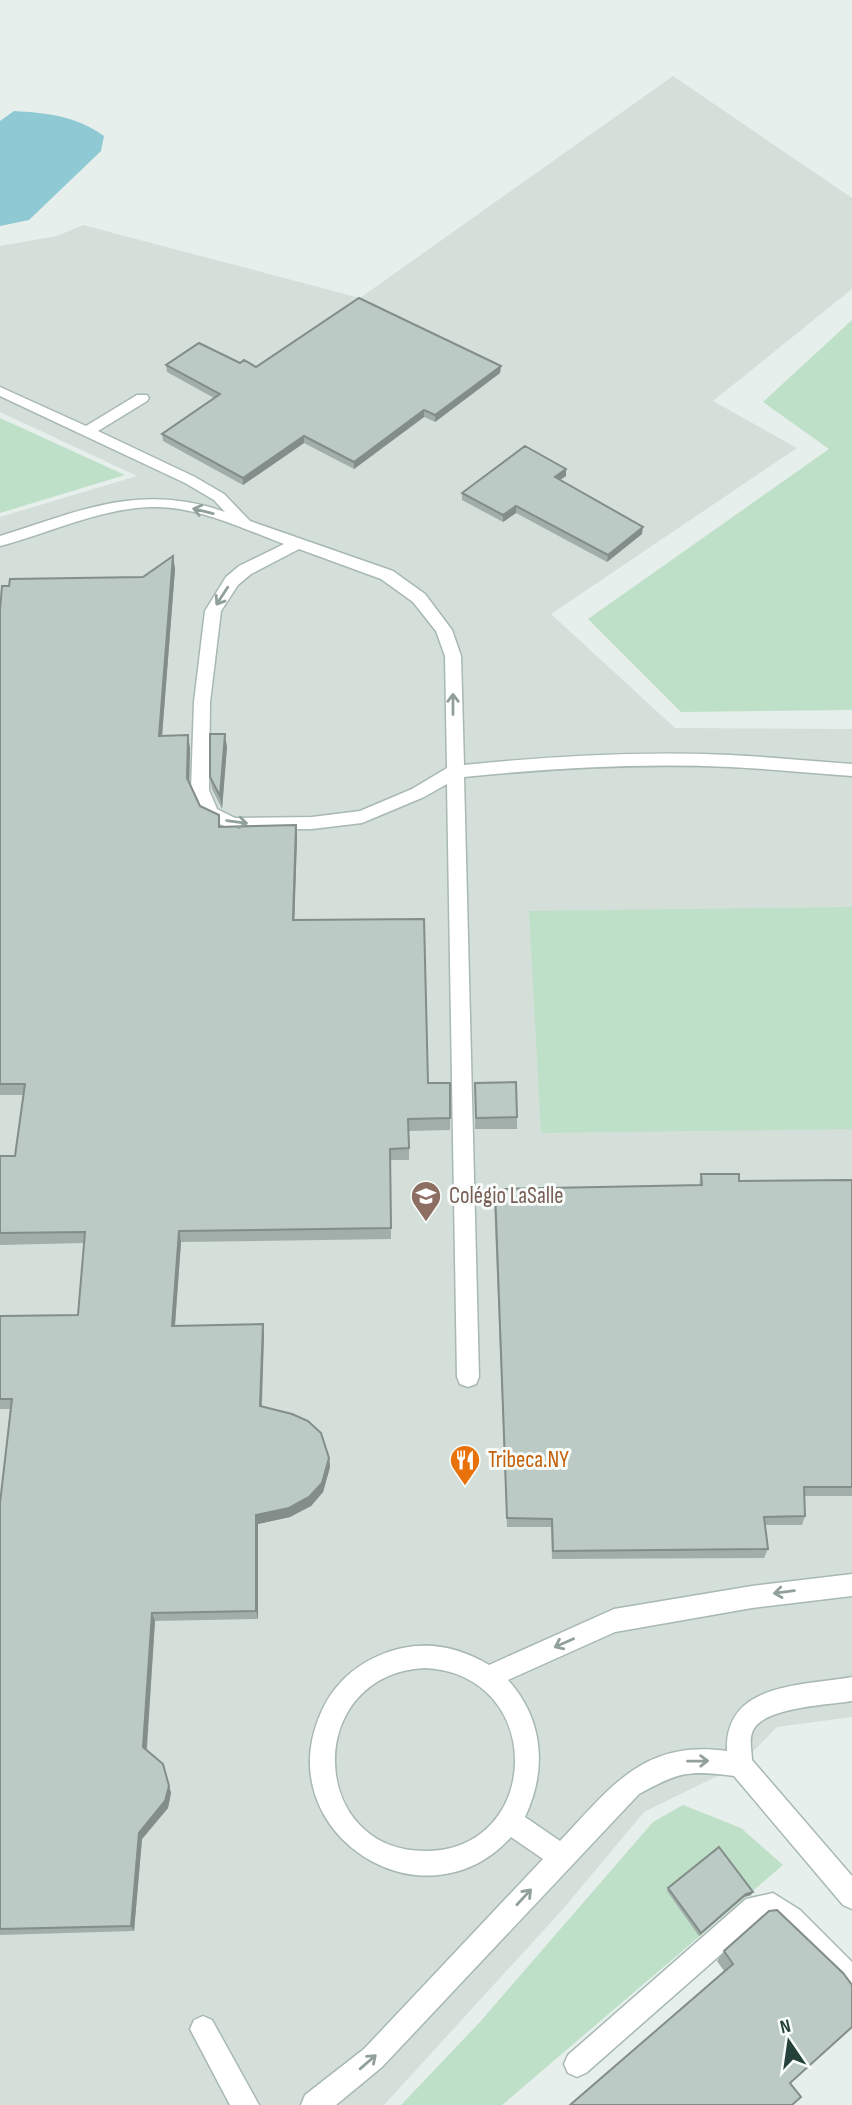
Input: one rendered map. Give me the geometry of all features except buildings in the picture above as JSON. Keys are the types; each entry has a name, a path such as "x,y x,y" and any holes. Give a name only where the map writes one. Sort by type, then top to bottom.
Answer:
{"lane":[{"path":"0,391 219,497 247,526"},
{"path":"86,432 142,398"},
{"path":"0,541 108,508 152,502 210,512 387,575 419,598 444,630 453,656 453,772 467,1377"},
{"path":"297,544 245,570 232,581 213,611 209,628 202,702 200,790 210,813 235,824 312,823 362,817 418,793 453,772 545,763 730,761 852,770"},
{"path":"489,1677 614,1621 752,1597 852,1585"},
{"path":"433,1654 462,1662 489,1677 510,1699 523,1724 528,1752 526,1780 517,1808 500,1832 478,1850 451,1861 423,1865 393,1860 367,1846 345,1826 330,1801 323,1772 324,1742 332,1714 350,1689 374,1669 403,1657 433,1654"},
{"path":"740,1765 741,1727 753,1710 776,1701 852,1689"},
{"path":"315,2105 373,2058 629,1785 672,1763 704,1760 740,1765 852,1896"},
{"path":"508,1820 561,1857"},
{"path":"577,2064 755,1908 773,1906 791,1919 852,1980"},
{"path":"203,2029 244,2105"}],"shaded area":[{"name":"Colégio LaSalle","path":"673,76 852,198 852,289 713,401 797,448 551,614 675,728 852,729 852,1717 777,1727 740,1765 644,1812 563,1909 384,2105 0,2105 0,517 137,476 0,412 0,246 57,236 83,225 360,298"}],"green space":[{"path":"852,320 852,710 681,712 588,619 829,449 763,402"},
{"path":"0,418 125,475 0,513"},
{"path":"852,907 852,1129 541,1133 529,911"},
{"path":"683,1805 741,1828 783,1865 502,2105 401,2105 479,2023 653,1822"}],"water":[{"path":"14,111 61,117 83,124 104,136 101,151 29,220 0,226 0,121"}],"place":[{"name":"Colégio LaSalle","path":"426,1223"},
{"name":"Tribeca.NY","path":"465,1487"}]}
